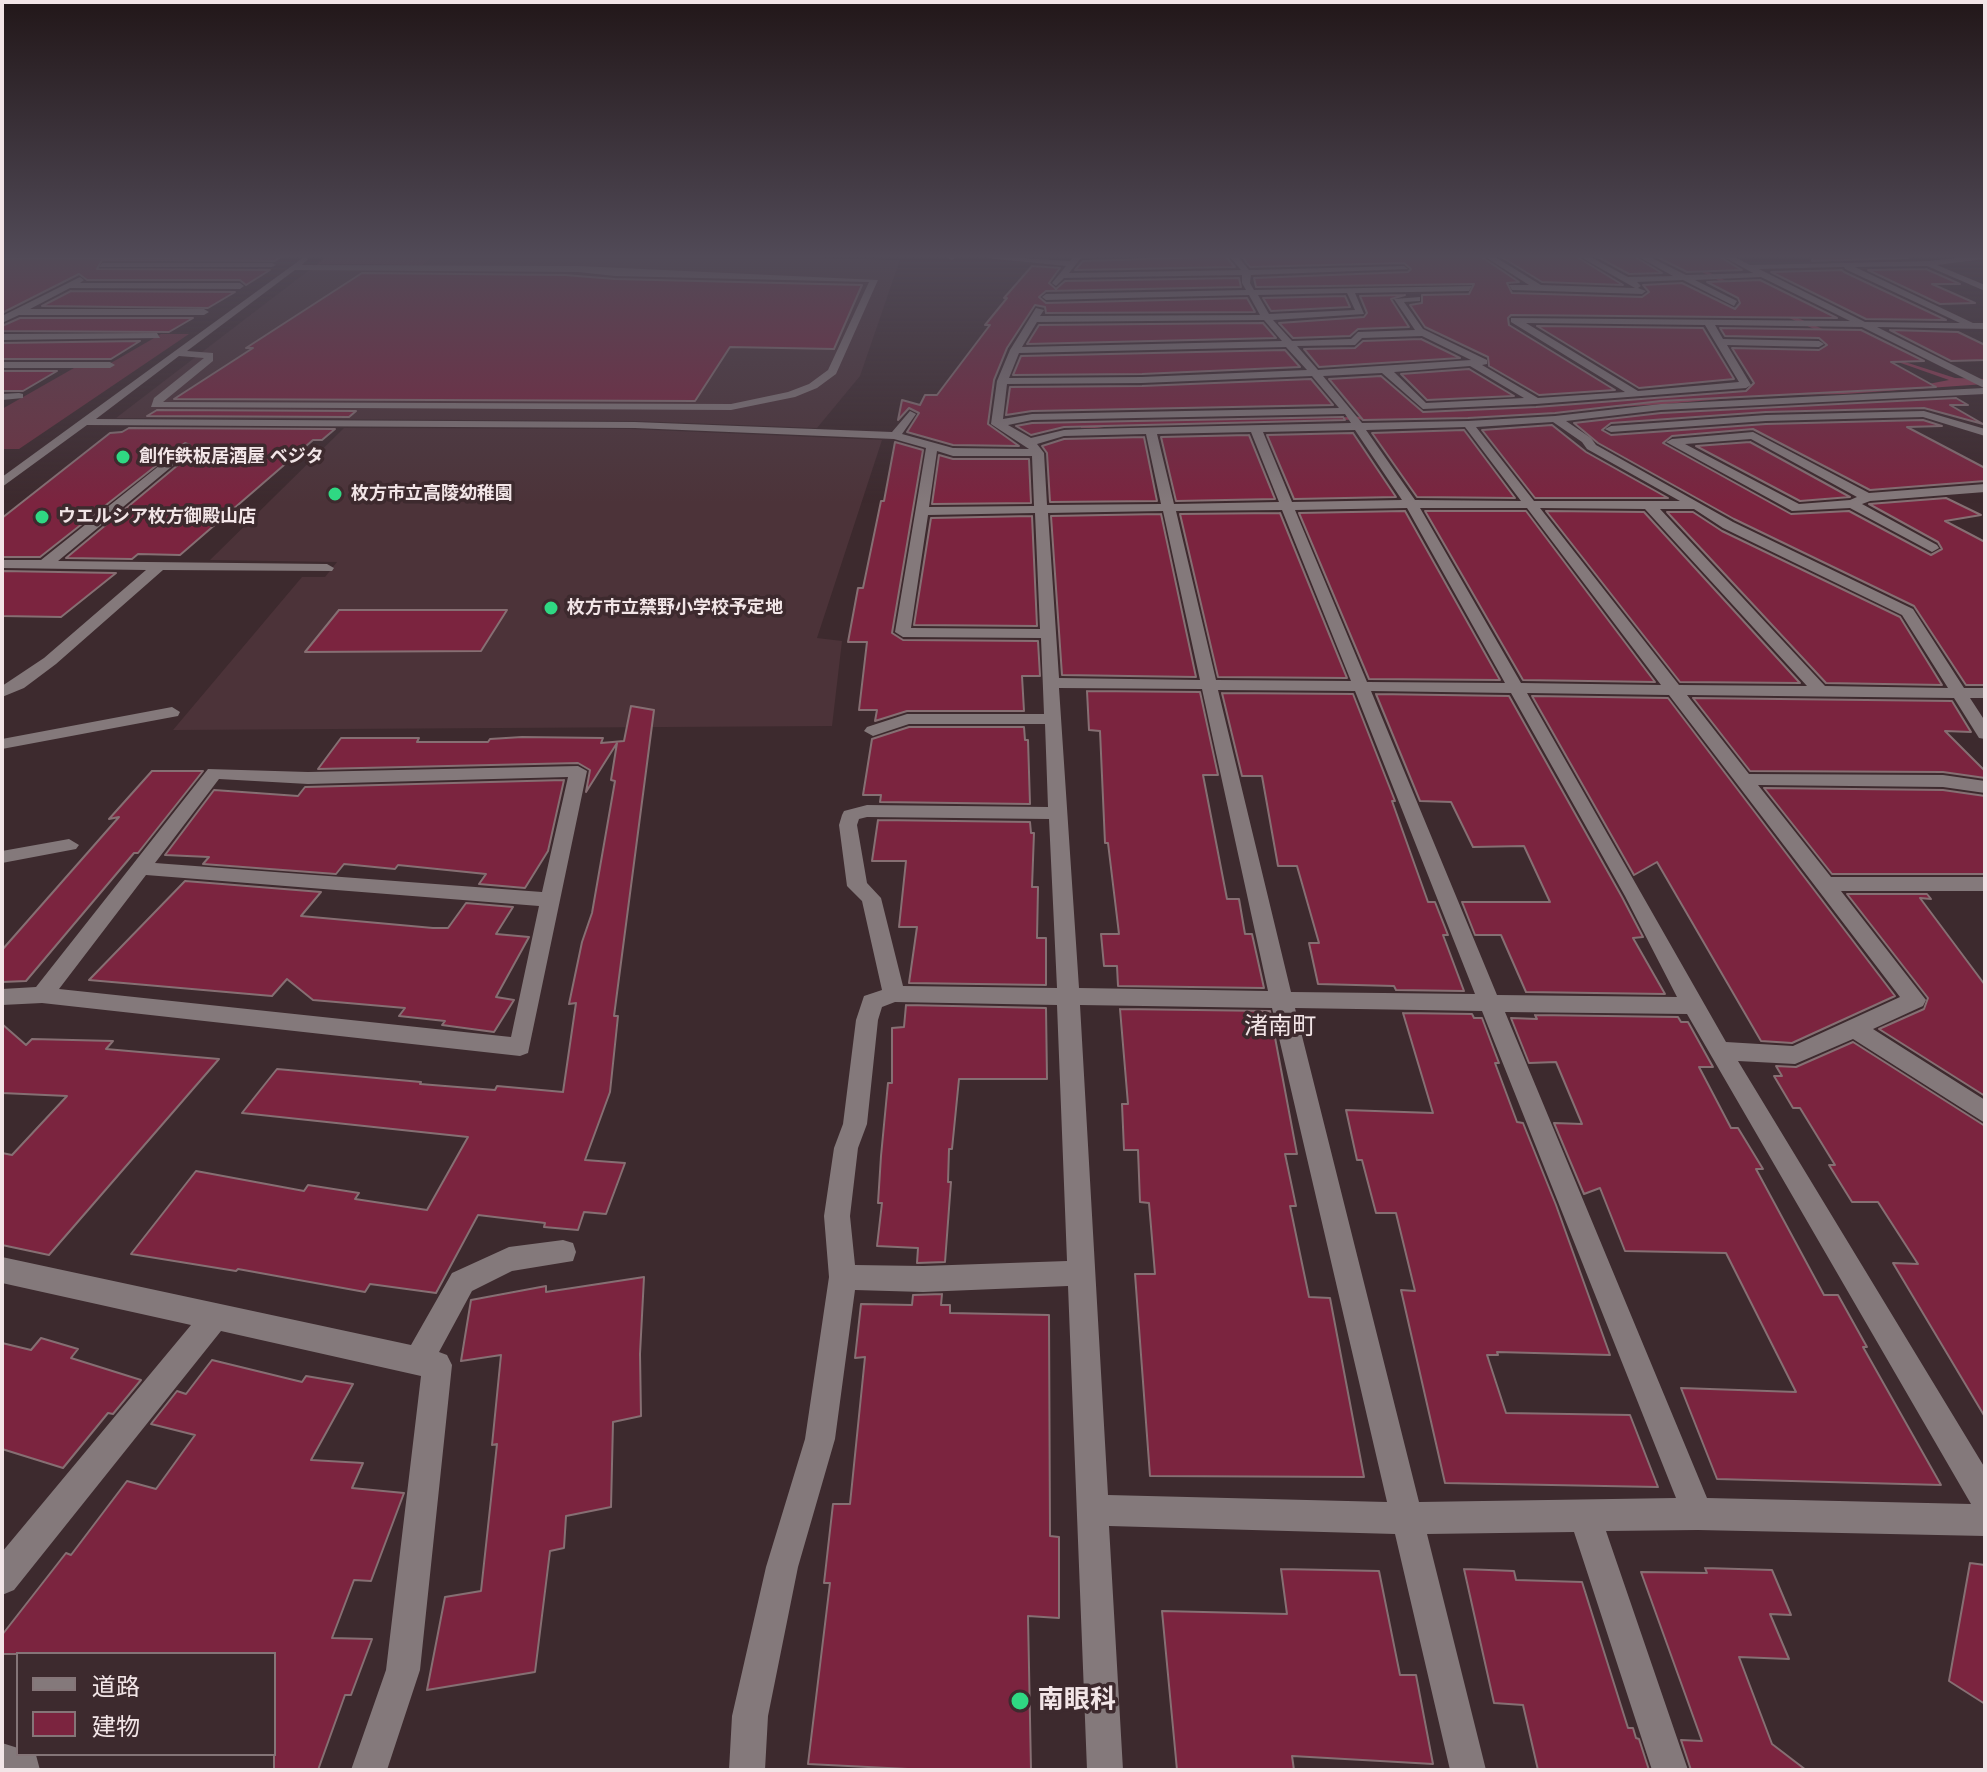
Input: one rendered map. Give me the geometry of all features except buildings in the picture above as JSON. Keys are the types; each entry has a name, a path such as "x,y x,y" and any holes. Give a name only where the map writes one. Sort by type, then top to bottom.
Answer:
{"street":[{"path":"2,483 198,338"},
{"path":"177,353 209,355 208,361 155,405 731,407 791,395 813,386 832,372 848,338"},
{"path":"997,424 1002,381 1023,338"},
{"path":"1286,338 1352,418 1411,504 1635,896 1693,1006 1985,1497"},
{"path":"1015,350 1355,342 1357,338"},
{"path":"1002,381 1315,375 1483,362 1434,338"},
{"path":"1543,338 1636,394"},
{"path":"1385,370 1423,406 1746,385 1718,338"},
{"path":"1890,338 1985,388"},
{"path":"1721,342 1819,344"},
{"path":"2,365 110,365"},
{"path":"1474,365 1536,401"},
{"path":"1965,375 1985,374"},
{"path":"997,424 1032,417 1352,418 1468,424 1555,419 1576,414 1676,406 1985,388"},
{"path":"2,397 19,396"},
{"path":"895,436 910,414"},
{"path":"1611,429 1766,418 1924,414 1985,433"},
{"path":"84,422 635,425 895,436 953,452 1034,448 1064,433 1256,429 1352,418"},
{"path":"1555,419 1587,440 1591,447 1728,525 1908,612 1985,734"},
{"path":"997,424 1034,448"},
{"path":"1468,424 1915,1000 1795,1055 1721,1051"},
{"path":"1256,429 1698,1514"},
{"path":"1151,431 1281,998 1468,1770"},
{"path":"1867,497 1753,435 1672,442 1797,508 1852,504 1867,497 1985,488"},
{"path":"932,448 903,632 1047,634"},
{"path":"1034,448 1041,508 1068,995 1105,1770"},
{"path":"44,565 184,450"},
{"path":"922,511 1411,504 1697,505"},
{"path":"1852,504 1932,548"},
{"path":"1650,506 1820,691"},
{"path":"2,564 327,568"},
{"path":"2,692 18,685 50,661 159,566"},
{"path":"1049,683 1985,693"},
{"path":"2,744 172,712"},
{"path":"873,731 907,719 1051,719"},
{"path":"2,997 42,995 520,1047 578,771 308,778 214,773 42,995"},
{"path":"1743,779 1943,781 1985,787"},
{"path":"894,994 871,898 857,886 849,839 851,815 867,811 1056,813"},
{"path":"2,857 69,845"},
{"path":"140,868 551,900"},
{"path":"1827,884 1985,884"},
{"path":"747,1770 750,1716 782,1567 820,1439 843,1277 837,1216 846,1148 855,1124 867,1020 872,1002 894,994 1693,1006"},
{"path":"1854,1028 1985,1113"},
{"path":"419,1360 462,1282 509,1259 563,1252"},
{"path":"2,1270 437,1365 403,1670 369,1770"},
{"path":"843,1277 923,1279 1080,1273"},
{"path":"2,1578 217,1315"},
{"path":"1091,1510 1408,1518 1698,1514 1985,1520"},
{"path":"1585,1515 1670,1770"}],"shaded area":[{"path":"155,338 184,338 19,449 2,449 2,409 74,368 104,367"},
{"path":"221,338 873,338 860,376 817,428 636,421 116,418"},
{"path":"1898,362 1955,378 1985,379 1985,384 1423,418 1095,428 1081,428 1080,421 1235,421 1524,411 1641,402 1918,386 1949,380"},
{"name":"枚方市立禁野小学校予定地","path":"344,428 631,429 882,440 817,638 842,641 832,726 173,730 302,577 325,577 337,562 210,560"}],"place":[{"name":"創作鉄板居酒屋 ベジタ","path":"123,457"},
{"name":"枚方市立高陵幼稚園","path":"335,494"},
{"name":"ウエルシア枚方御殿山店","path":"42,517"},
{"name":"枚方市立禁野小学校予定地","path":"551,608"},
{"name":"南眼科","path":"1020,1701"}],"district":[{"name":"渚南町","path":"1280,1027"}]}
